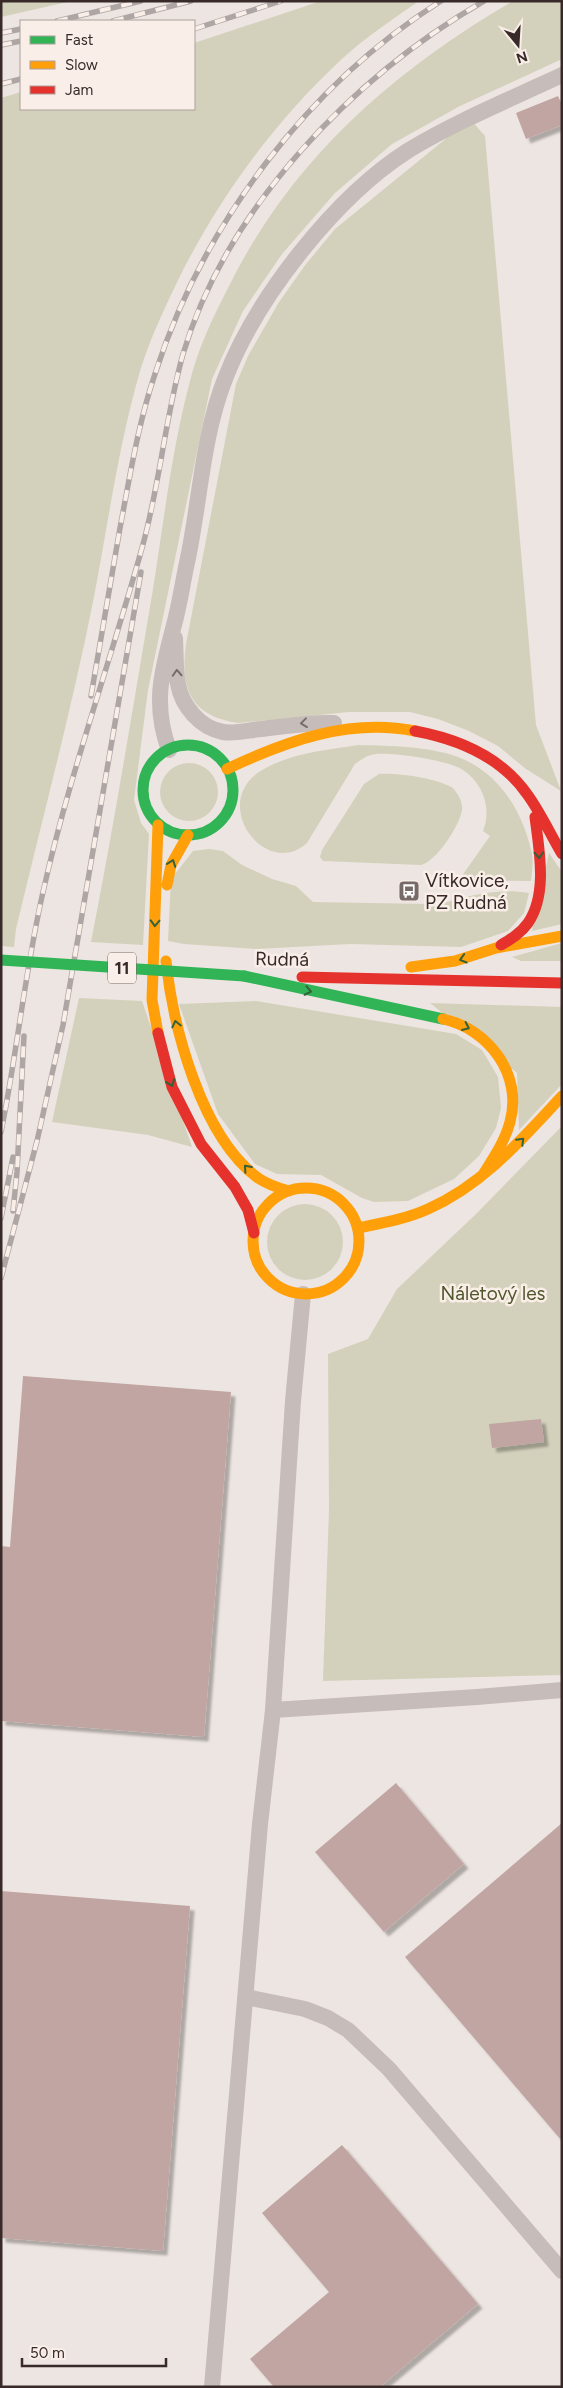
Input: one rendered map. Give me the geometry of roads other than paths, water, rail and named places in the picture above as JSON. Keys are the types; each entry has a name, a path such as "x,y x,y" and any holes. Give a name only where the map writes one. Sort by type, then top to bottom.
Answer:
{"main road":[{"path":"227,769 252,757 297,741 325,734 370,727 428,735 471,748 503,768 515,779 534,806 562,854"},
{"path":"182,746 195,746 208,750 219,758 227,769 231,778 232,798 225,816 209,830 188,835 177,834 158,825 144,803 142,791 144,778 158,756 168,750 182,746"},
{"path":"496,948 524,928 530,920 536,902 539,865 534,806"},
{"path":"158,825 152,1000 161,1048 172,1087 201,1144 235,1187 248,1210 254,1233"},
{"path":"188,835 175,854 170,868 165,911 166,965 180,1042 208,1112 228,1144 252,1174 271,1186 289,1191"},
{"path":"329,978 455,961 496,948 562,936"},
{"name":"Rudná","path":"1,960 244,976 562,983"},
{"path":"244,976 464,1025 489,1042 501,1058 513,1101 509,1126 484,1173"},
{"path":"358,1228 427,1210 451,1198 504,1158 562,1096"},
{"path":"311,1188 332,1194 349,1209 358,1228 360,1246 350,1272 330,1289 304,1294 280,1287 263,1271 254,1249 256,1224 266,1207 280,1195 289,1191 311,1188"}],"street":[{"path":"168,750 161,723 159,687 193,533 210,435 224,380 270,294 326,221 379,173 407,151 439,133 562,74"},
{"path":"174,623 177,682 180,693 191,712 206,725 231,732 312,722 370,727"},
{"path":"212,2387 260,1824 273,1710 293,1401 304,1294"},
{"path":"273,1710 477,1698 562,1690"},
{"path":"246,1997 306,2009 328,2018 348,2030 389,2069 562,2271"}],"railway":[{"path":"61,20 141,1"},
{"path":"117,20 191,1"},
{"path":"195,29 281,1"},
{"path":"91,696 120,528 144,412 155,374 176,318 201,264 232,212 266,163 305,116 347,74 392,35 441,1"},
{"path":"1,1132 31,952 53,849 142,548 177,378 183,354 203,300 230,247 263,197 301,150 343,107 388,67 436,32 484,1"},
{"path":"1,33 20,29"},
{"path":"1,45 20,41"},
{"path":"1,84 20,79"},
{"path":"1,1278 37,1141 63,1025 141,572"},
{"path":"13,1211 17,1172 24,1036"},
{"path":"1,1218 13,1157"}],"place":[{"name":"Vítkovice, PZ Rudná","path":"409,891"}],"park label":[{"name":"Náletový les","path":"493,1293"}]}
